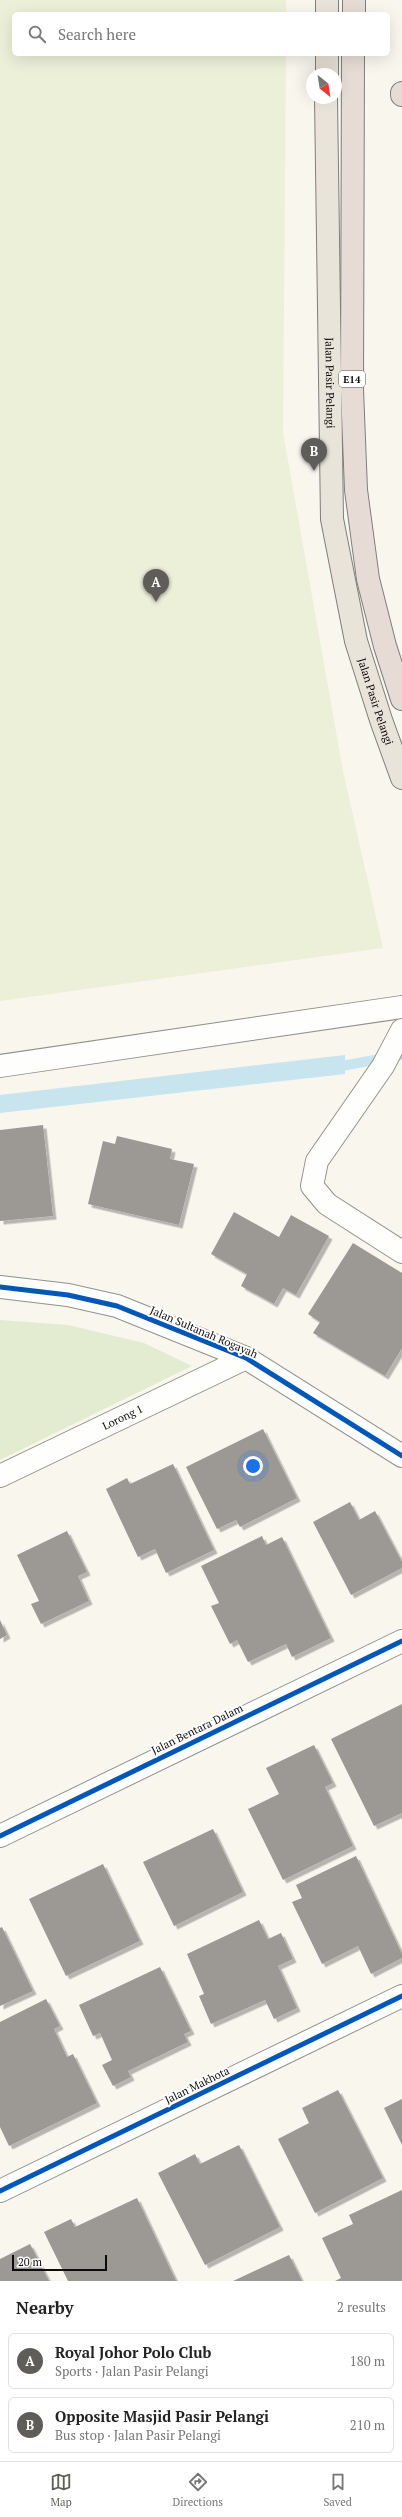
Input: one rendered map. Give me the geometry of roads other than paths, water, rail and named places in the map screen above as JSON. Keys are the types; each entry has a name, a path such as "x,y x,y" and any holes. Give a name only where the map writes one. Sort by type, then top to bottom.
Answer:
{"highway":[{"path":"354,0 354,12"},
{"name":"E14","path":"353,56 352,389 356,490 368,578 385,646 402,699"}],"main road":[{"path":"327,0 327,12"},
{"path":"327,56 327,68"},
{"name":"Jalan Pasir Pelangi","path":"326,104 332,519 356,641 381,720 402,778"}],"street":[{"path":"0,1066 402,1007"},
{"path":"402,1030 383,1066 317,1160 312,1186 327,1204 402,1252"},
{"name":"Jalan Sultanah Rogayah","path":"0,1287 68,1295 117,1306 246,1358 402,1456"},
{"name":"Lorong 1","path":"0,1476 246,1358"},
{"name":"Jalan Bentara Dalam","path":"0,1836 402,1641"},
{"name":"Jalan Makhota","path":"0,2191 402,1996"}],"water":[{"path":"345,1055 345,1074 0,1113 0,1095"}],"waterway":[{"path":"331,1068 402,1055"}],"place":[{"name":"Opposite Masjid Pasir Pelangi","path":"314,471"},
{"name":"Royal Johor Polo Club","path":"156,602"}]}
